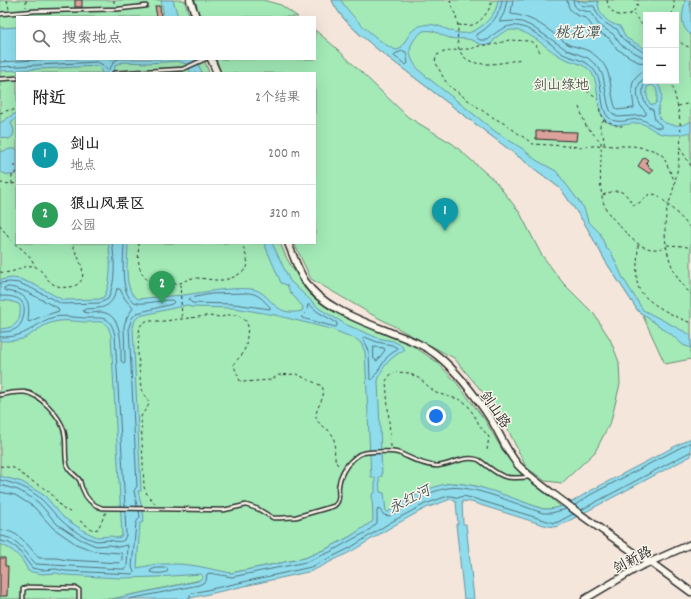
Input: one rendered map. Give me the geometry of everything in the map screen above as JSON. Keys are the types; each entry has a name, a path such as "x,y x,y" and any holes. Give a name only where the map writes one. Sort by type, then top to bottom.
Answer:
{"street":[{"path":"190,0 196,16"},
{"path":"208,60 216,72"},
{"name":"剑山路","path":"288,244 305,281 313,292 344,312 419,344 438,355 463,381 492,421 519,466 531,477 566,503 691,592"},
{"name":"剑新路","path":"585,599 650,562 691,544"}],"lane":[{"path":"0,14 119,9 146,6"},
{"path":"135,72 183,69 208,60"},
{"path":"0,78 16,78"},
{"path":"0,395 24,392 33,394 46,404 56,416 65,432 67,466 78,478 85,495 93,504 102,508 224,510 246,505 258,509 273,518 296,517 334,506 338,503 338,485 344,470 354,458 364,453 397,452 429,465 438,466 452,462 475,459 479,460 503,477 531,477"},
{"path":"23,599 23,589 28,587 76,588 80,592 79,599"}],"path":[{"path":"7,0 9,14"},
{"path":"26,0 26,12"},
{"path":"450,0 456,17 460,50 467,58 480,64 500,63 521,59"},
{"path":"458,25 469,26 477,23 491,8 492,0"},
{"path":"607,0 608,7 616,15 623,16 632,13 637,7 638,0"},
{"path":"673,12 674,0"},
{"path":"632,13 643,26"},
{"path":"540,52 533,43 524,40 506,40 493,45 482,45 470,49 437,55 435,61 449,86 487,114 508,125 533,144 582,147 601,145 633,146 656,151 665,160 675,182"},
{"path":"679,42 691,48"},
{"path":"576,80 582,80 587,91 598,98 600,112 606,122 617,126 622,126"},
{"path":"672,84 677,106 680,148 675,182 668,205 665,227 666,245 676,276 691,294"},
{"path":"677,106 691,104"},
{"path":"579,107 586,126 601,142 601,187 604,206 629,237 638,244 645,248 654,250 667,247"},
{"path":"0,113 9,110 16,110"},
{"path":"604,120 599,126 605,138 604,145"},
{"path":"680,148 691,166"},
{"path":"12,184 12,174 16,172"},
{"path":"0,183 16,183"},
{"path":"602,195 611,192 620,192 626,195 634,205 639,203 646,196 654,194 658,195 677,215 683,218 691,229"},
{"path":"0,224 11,241 31,258 35,266 39,268 52,283 60,287 69,288 76,286 82,276 83,270 72,244"},
{"path":"138,244 138,266 145,277 158,284 180,283 186,279 193,278 218,281 226,280 239,274 246,269 248,265 243,244"},
{"path":"638,244 637,275 640,290 653,303 691,323"},
{"path":"666,245 691,248"},
{"path":"0,272 11,272 27,266 35,266"},
{"path":"180,283 182,318"},
{"path":"157,508 144,487 141,417 148,408 149,403 141,389 138,334 140,326 146,321 206,316 222,317 233,314 242,317 248,326 246,346 242,355 234,363 240,381 271,380 279,375 296,374 322,386 324,390 323,399 316,413 316,418 318,422 331,433 334,442 336,464 344,470"},
{"path":"391,452 386,381 391,374 404,372 420,379 436,392 465,402 489,437 487,447 489,452"},
{"path":"0,466 14,468 50,492 63,509 70,512"},
{"path":"80,521 93,530 98,529 108,508"}],"green space":[{"path":"0,0 184,0 190,16 16,16 16,60 204,60 209,72 16,72 16,244 280,244 287,259 301,282 314,297 358,323 410,344 437,362 456,382 485,420 504,453 522,475 561,507 543,509 476,486 455,483 446,484 404,502 351,536 305,558 112,599 0,599"},
{"path":"195,0 263,0 281,5 297,16 200,16"},
{"name":"剑山绿地","path":"332,0 691,0 691,359 665,364 642,314 638,311 606,262 585,224 561,189 377,49 340,14"},
{"path":"316,31 408,117 453,144 496,182 520,213 541,254 563,283 594,314 610,339 619,362 620,384 611,421 595,452 562,483 545,481 526,467 500,413 454,358 371,314 311,279 294,244 316,244 316,72 221,72 216,60 316,60"}],"water":[{"path":"161,0 173,0 178,16 164,16"},
{"name":"桃花潭","path":"332,0 341,0 366,28 382,42 396,50 400,49 411,32 420,26 428,24 436,25 458,33 474,31 492,16 497,7 498,0 598,1 598,6 604,18 620,26 626,38 643,47 643,84 658,84 660,87 662,97 658,112 659,118 665,123 674,125 683,125 691,121 691,132 678,135 668,135 659,133 646,125 639,123 614,125 606,121 600,111 596,84 592,73 580,64 562,58 533,37 516,30 508,31 499,35 491,44 486,45 467,39 450,38 433,31 423,31 413,41 410,52 411,57 422,73 496,132 523,149 536,160 556,171 584,208 588,221 600,233 606,248 611,252 623,278 643,310 691,335 691,348 683,345 672,335 638,311 606,262 585,224 561,189 377,49 345,20","holes":["652,85 656,90 656,103 654,105 650,104 647,98 647,87"]},
{"path":"685,0 689,0 691,9 691,35 684,27 682,19"},
{"path":"16,27 16,60 196,60 202,72 190,72 186,64 178,61 149,63 124,62 115,66 114,72 102,72 98,66 0,71 0,28"},
{"path":"16,114 16,119 11,123 14,130 13,136 9,139 0,137 0,123"},
{"path":"16,149 16,174 6,174 0,171 0,152"},
{"name":"永红河","path":"108,244 128,244 128,282 130,290 139,299 226,289 252,289 259,291 278,308 284,311 302,311 303,307 290,292 287,285 281,283 264,244 272,244 290,281 320,309 347,325 378,338 393,341 401,345 404,350 388,362 378,381 382,476 379,477 380,492 384,493 386,512 431,488 456,483 481,488 508,496 543,509 556,508 572,502 588,492 691,438 691,456 559,526 554,527 471,502 462,501 463,524 466,524 474,599 464,599 456,524 458,524 456,502 451,499 426,508 352,551 312,571 186,599 112,599 198,581 203,577 201,574 120,578 65,575 56,573 42,574 28,571 17,554 0,544 0,476 22,482 45,496 63,517 84,531 97,537 111,536 118,538 122,536 111,335 107,326 103,322 54,322 45,325 22,339 14,341 0,341 0,329 11,327 16,324 20,314 20,307 19,304 0,300 0,280 11,278 20,279 63,300 100,299 104,297 107,291 110,277","holes":["187,305 190,307 234,308 275,315 331,329 356,339 361,343 365,352 371,477 375,477 375,493 372,494 373,521 351,536 305,558 231,573 180,564 157,564 137,568 140,523 143,522 144,517 138,491 141,491 133,328 135,320 139,316"]}],"building":[{"path":"75,0 82,0 82,7 75,7"},
{"path":"155,6 160,6 161,16 157,16"},
{"path":"536,131 577,132 576,141 536,139"},
{"path":"644,157 648,160 646,162 649,165 648,166 653,170 650,174 638,166"},
{"path":"0,558 5,558 5,566 8,566 7,596 0,596"}],"place":[{"name":"剑山","path":"445,231"},
{"name":"狼山风景区","path":"162,304"}]}
